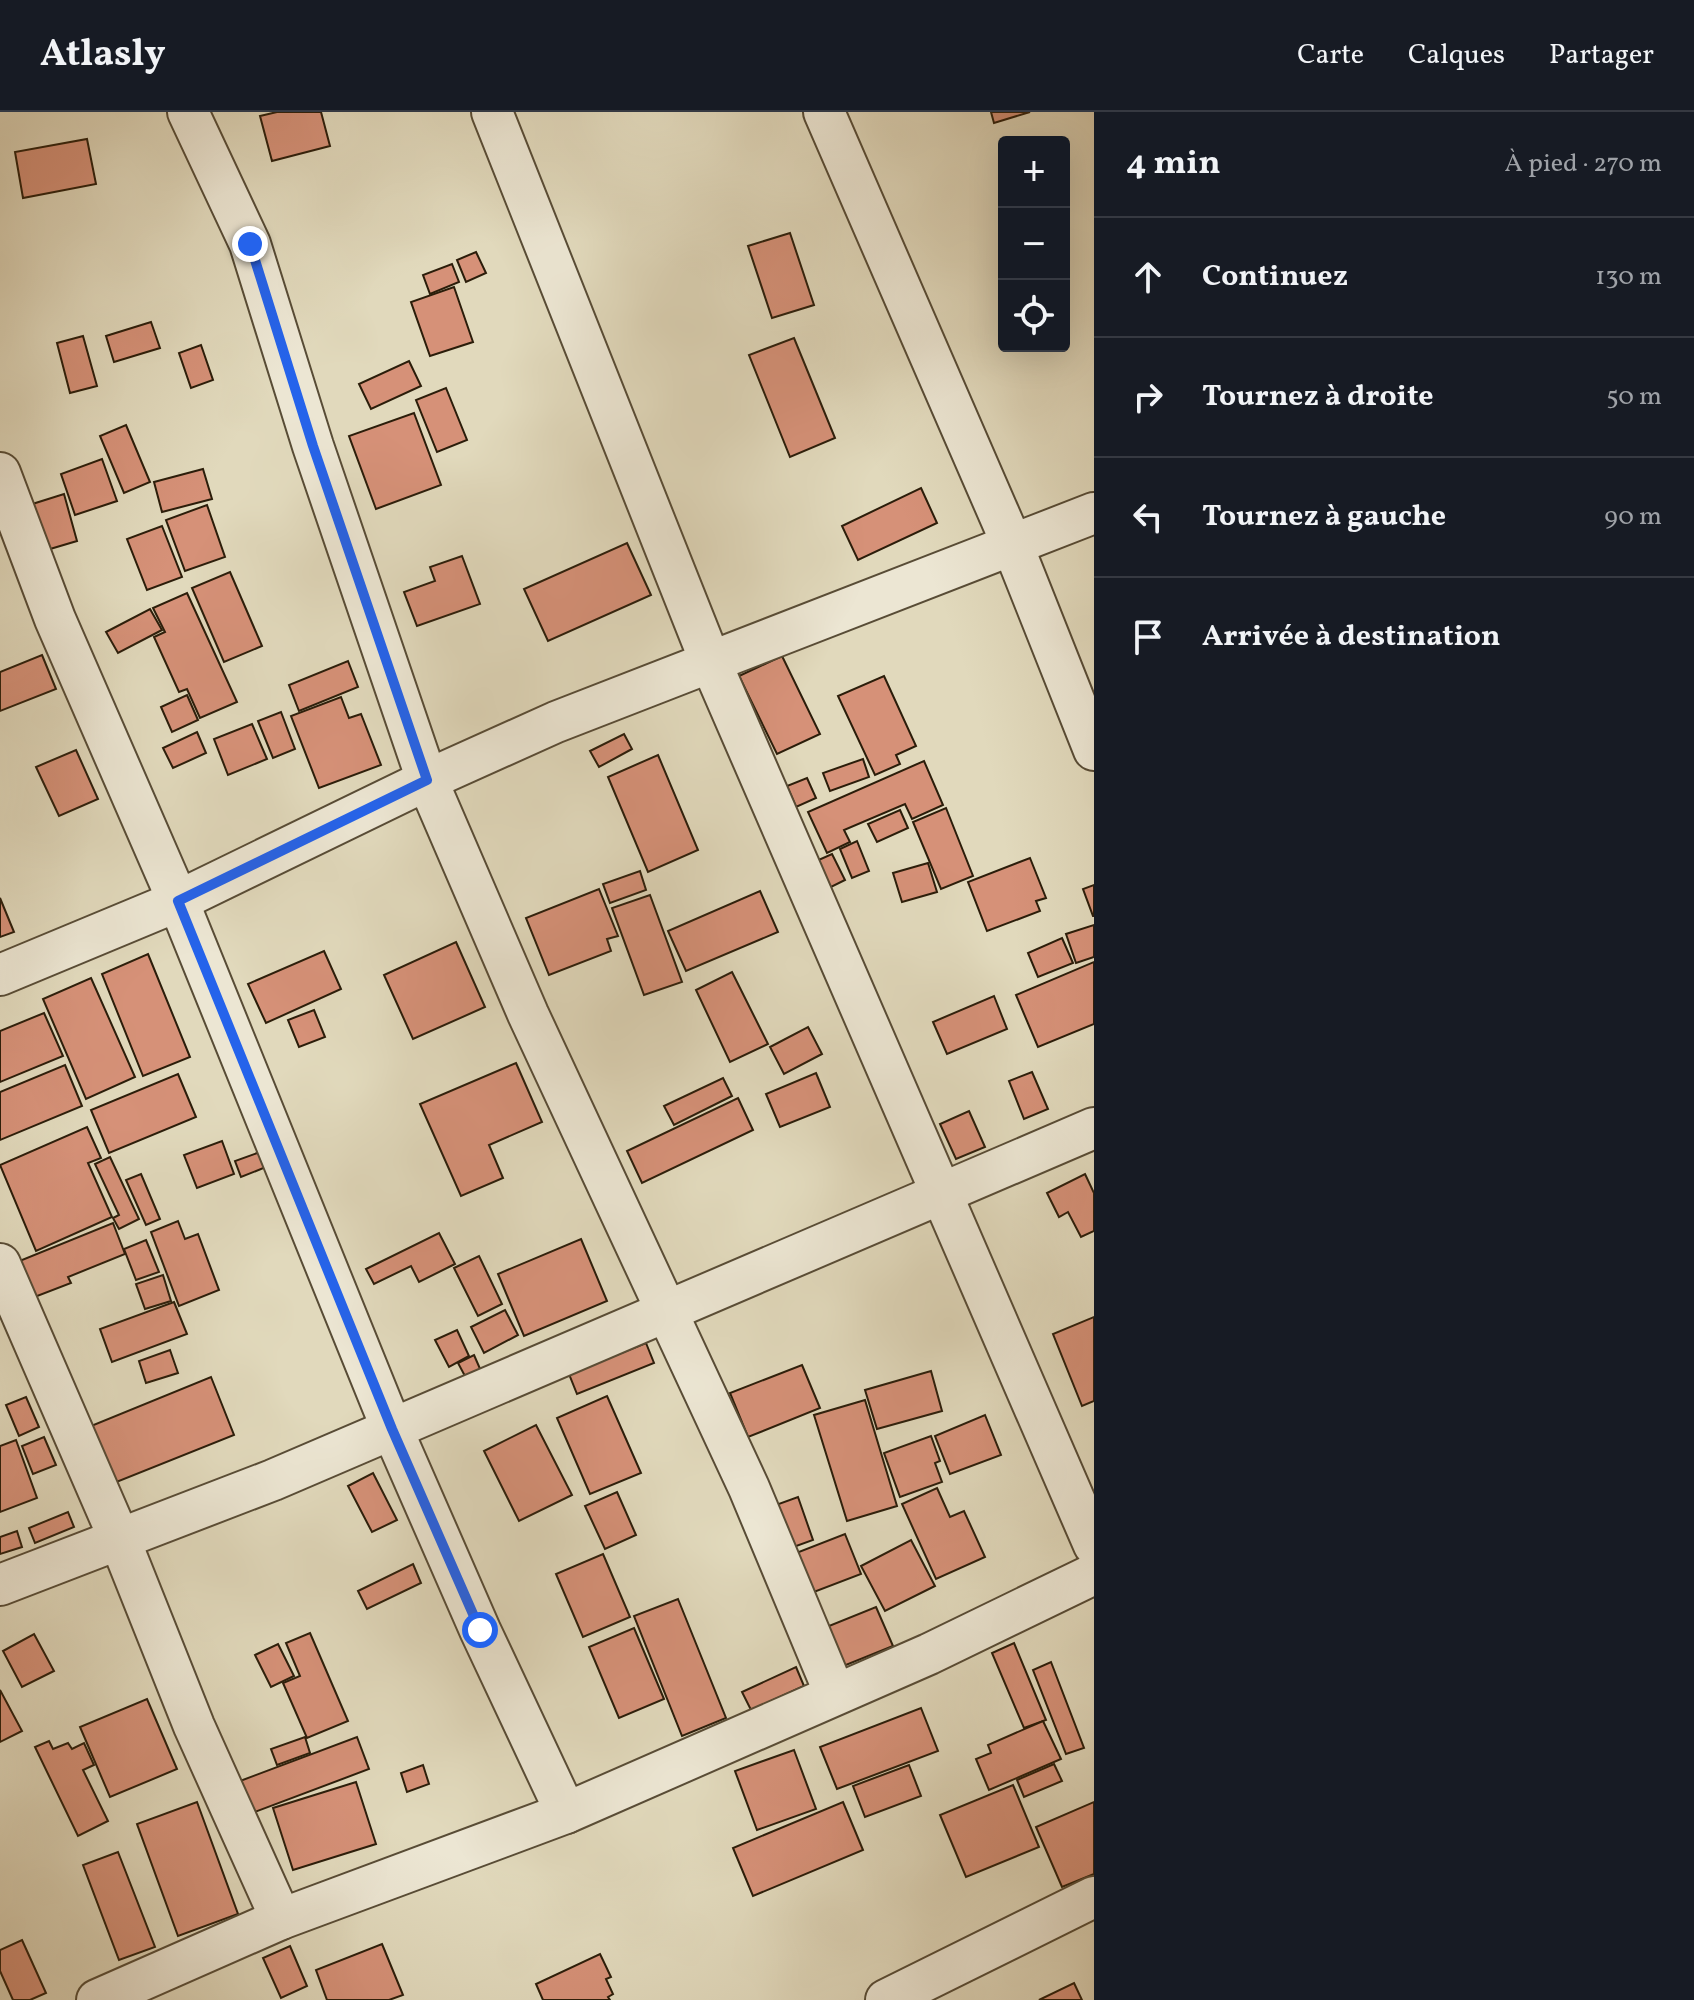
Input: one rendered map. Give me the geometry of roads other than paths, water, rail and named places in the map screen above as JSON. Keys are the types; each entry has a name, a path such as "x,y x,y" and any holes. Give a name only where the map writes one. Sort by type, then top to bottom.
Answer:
{"street":[{"path":"188,112 250,244 313,446 427,780 528,1014 749,1488 835,1694"},
{"path":"492,112 711,663 1094,1545"},
{"path":"824,112 1012,544 1094,750"},
{"path":"0,473 55,619 178,901 392,1429 480,1630 566,1813"},
{"path":"0,975 178,901 427,780 556,722 1094,513"},
{"path":"0,1585 273,1480 1094,1128"},
{"path":"0,1264 119,1538 194,1726 281,1919"},
{"path":"97,2000 281,1919 566,1813 929,1654 1094,1574"},
{"path":"886,2000 1094,1897"}]}
